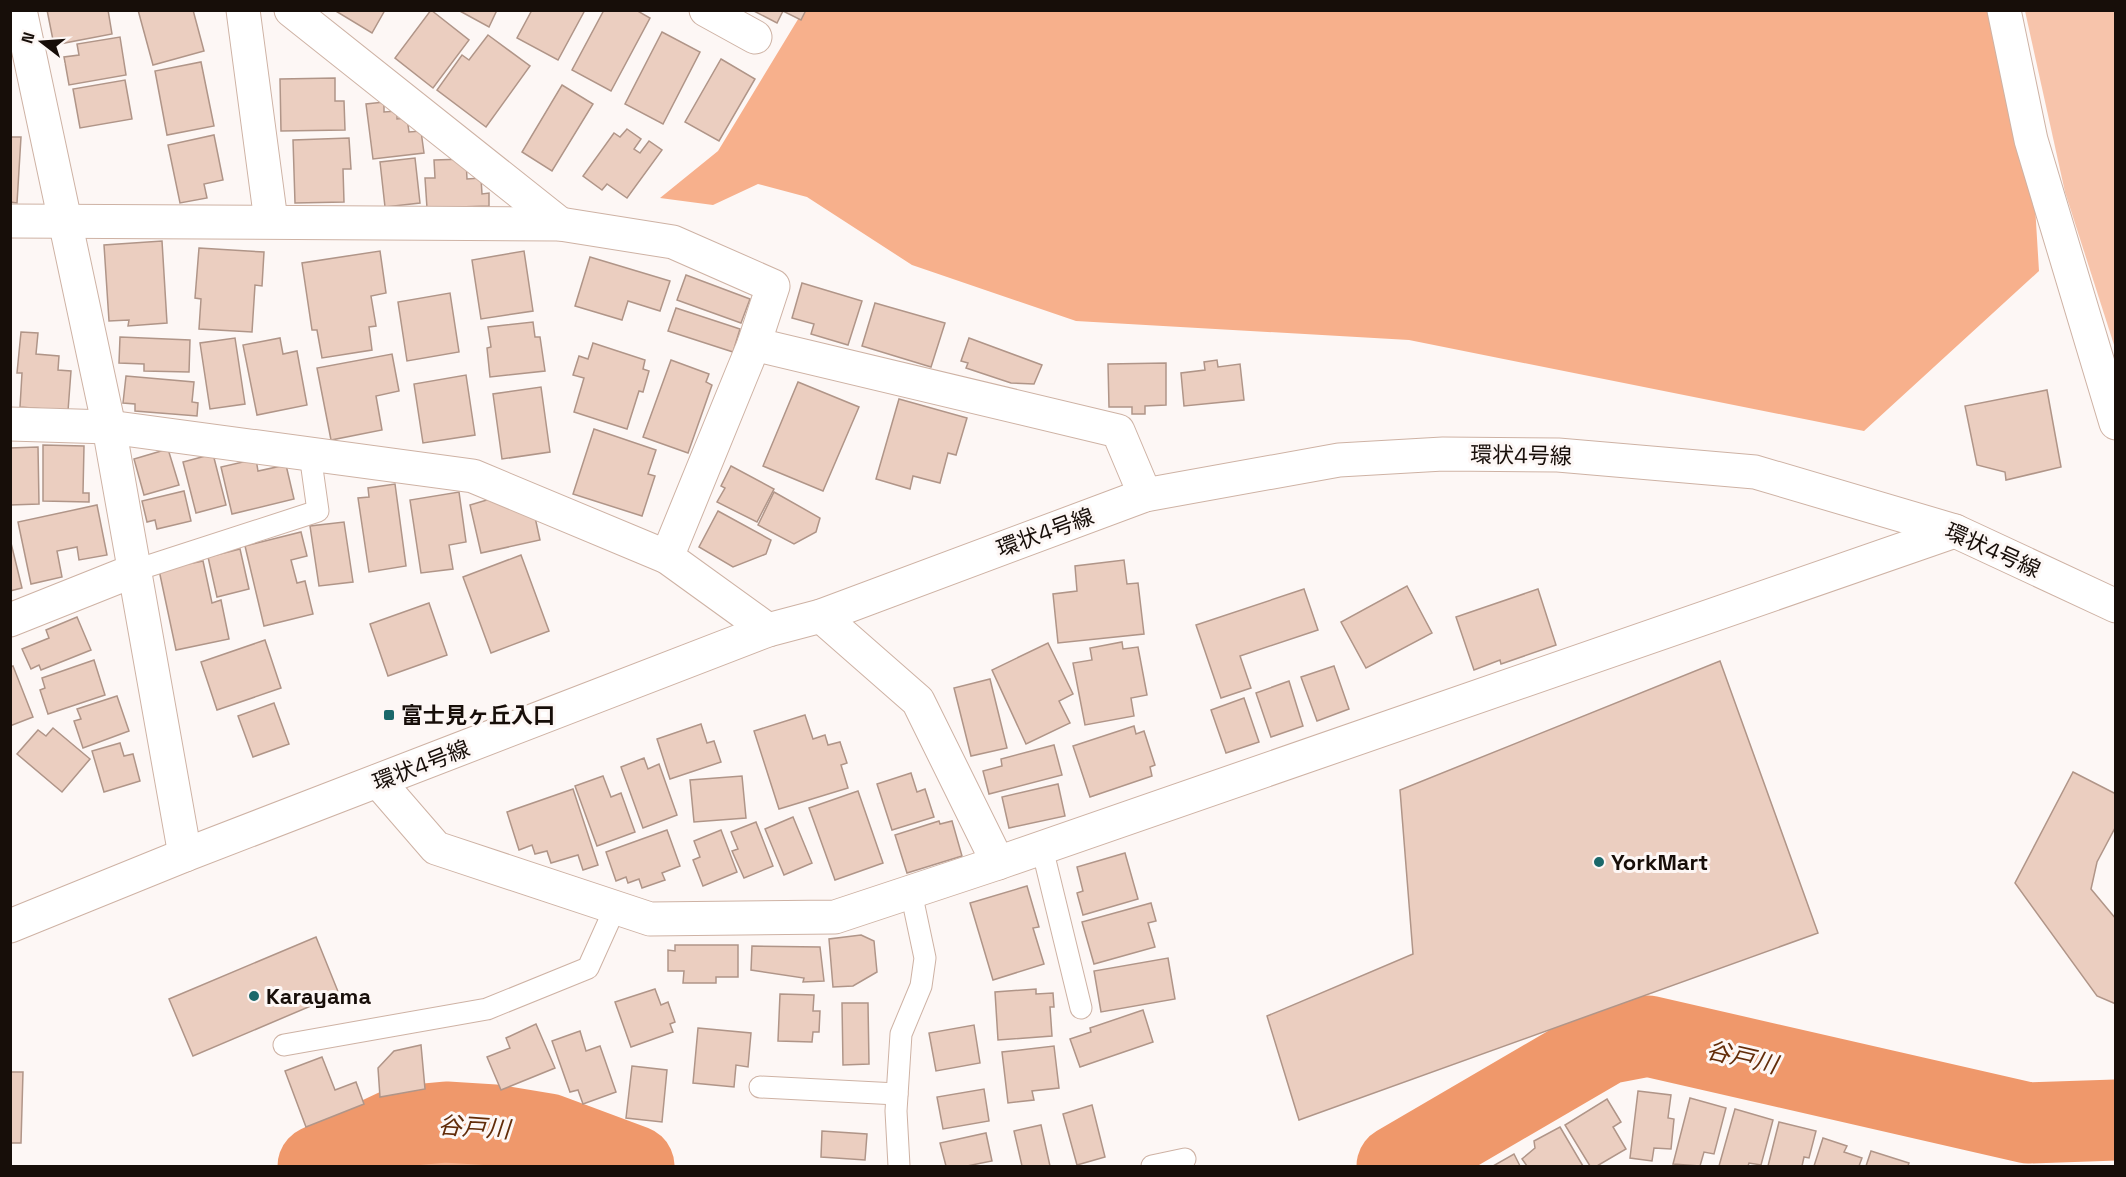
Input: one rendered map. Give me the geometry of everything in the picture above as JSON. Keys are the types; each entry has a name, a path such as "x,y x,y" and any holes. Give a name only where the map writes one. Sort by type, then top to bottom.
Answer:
{"street":[{"path":"243,10 271,221"},
{"path":"291,10 560,224"},
{"path":"706,10 755,37"},
{"path":"2004,10 2031,140 2115,423"},
{"path":"19,26 67,222 108,427 185,855"},
{"path":"10,221 560,224 673,242 773,286 754,344 667,557"},
{"path":"754,344 1118,430 1145,495"},
{"path":"10,424 108,427 473,476 667,557 768,630"},
{"name":"環状4号線","path":"10,926 185,855 768,630 821,616 1145,495 1339,460 1443,454 1558,454 1755,472 1955,531 2115,606"},
{"path":"378,781 436,848 650,919 835,917 999,863 1955,531"},
{"path":"10,620 133,571"},
{"path":"821,616 918,701 999,863"}],"lane":[{"path":"133,571 318,511 310,454"},
{"path":"1042,848 1081,1008"},
{"path":"899,1167 897,1094 901,1034 921,986 926,958 911,892"},
{"path":"284,1045 487,1009 588,968 615,908"},
{"path":"760,1087 897,1094"},
{"path":"1152,1167 1185,1159"}],"shaded area":[{"path":"803,11 2001,11 2031,140 2039,271 1864,431 1409,340 1076,321 912,265 807,197 758,184 713,205 660,198 718,151"},
{"path":"2025,11 2115,11 2115,348 2065,192"},
{"path":"441,1142 540,1151 578,1166 364,1166 407,1148"}],"building":[{"path":"47,10 108,10 112,34 54,45"},
{"path":"138,10 193,10 204,51 153,65"},
{"path":"334,10 385,10 372,33"},
{"path":"431,10 469,40 433,88 395,58"},
{"path":"458,10 497,10 489,27"},
{"path":"532,10 585,10 558,60 517,38"},
{"path":"604,10 636,10 650,18 611,91 572,70"},
{"path":"752,10 806,10 801,20 783,11 777,23"},
{"path":"662,32 700,52 663,124 625,104"},
{"path":"488,35 530,66 486,127 437,90 462,55 469,60"},
{"path":"120,37 126,75 69,85 64,57 79,55 77,44"},
{"path":"721,59 755,79 719,141 685,122"},
{"path":"201,62 214,126 167,135 155,71"},
{"path":"335,78 335,101 344,101 345,130 281,131 280,79"},
{"path":"125,80 132,119 80,128 73,89"},
{"path":"562,85 593,104 552,171 522,152"},
{"path":"384,102 384,112 397,111 397,119 407,118 409,132 421,131 424,153 373,159 366,104"},
{"path":"627,129 641,139 634,149 640,153 649,141 662,150 627,198 607,184 602,190 583,176 614,133 620,137"},
{"path":"214,135 223,180 204,184 207,198 180,203 168,145"},
{"path":"10,137 21,137 17,203 10,202"},
{"path":"349,138 351,169 343,169 344,202 295,203 293,140"},
{"path":"415,158 420,203 385,207 380,162"},
{"path":"466,159 467,179 481,178 482,194 489,193 489,206 427,208 425,178 435,178 434,160"},
{"path":"162,241 167,323 128,326 129,320 109,321 104,245"},
{"path":"199,248 264,252 262,286 255,285 252,332 199,329 201,299 195,298"},
{"path":"380,251 386,293 371,296 376,326 369,327 372,350 322,358 317,330 312,330 302,263"},
{"path":"524,251 533,311 481,319 472,260"},
{"path":"590,257 670,281 660,311 628,301 622,320 575,306"},
{"path":"686,275 750,299 741,323 677,300"},
{"path":"802,283 862,301 848,345 811,334 814,324 792,318"},
{"path":"450,293 459,352 407,361 398,302"},
{"path":"875,303 945,323 931,367 862,346"},
{"path":"676,308 740,329 733,352 668,331"},
{"path":"533,322 535,337 540,337 545,371 490,377 487,348 491,347 488,327"},
{"path":"21,332 38,333 36,354 59,356 58,370 71,371 68,411 20,407 22,373 17,373"},
{"path":"120,337 190,340 189,372 144,371 144,364 119,363"},
{"path":"235,338 245,404 210,409 200,343"},
{"path":"280,338 283,354 297,351 307,405 257,415 243,345"},
{"path":"969,338 1042,365 1034,384 1011,383 966,368 968,363 961,361"},
{"path":"593,343 645,360 643,369 649,371 643,392 639,391 627,429 574,412 584,378 573,375 579,356 588,359"},
{"path":"392,354 399,391 376,396 382,430 331,440 317,368"},
{"path":"671,360 709,374 706,382 712,385 688,453 643,437"},
{"path":"1217,360 1218,367 1240,364 1244,400 1184,406 1181,373 1205,370 1204,362"},
{"path":"1166,363 1166,405 1145,406 1145,414 1132,414 1132,407 1109,407 1108,364"},
{"path":"466,375 475,435 423,443 414,384"},
{"path":"126,376 194,382 192,402 198,403 197,416 135,411 135,404 123,403"},
{"path":"798,382 859,407 823,491 763,466"},
{"path":"541,387 550,452 502,459 493,394"},
{"path":"2047,390 2061,467 2006,480 2005,472 1977,465 1965,406"},
{"path":"899,399 967,418 956,455 948,453 940,483 913,476 910,489 876,479"},
{"path":"594,429 656,450 648,474 655,476 642,516 573,494"},
{"path":"43,445 84,446 83,493 89,493 89,502 43,501"},
{"path":"38,447 39,504 10,505 10,448"},
{"path":"168,449 179,485 144,495 134,459"},
{"path":"213,454 226,505 196,513 183,462"},
{"path":"256,459 258,471 286,465 294,499 232,514 221,467"},
{"path":"731,466 774,489 757,522 717,502 725,488 721,486"},
{"path":"395,484 406,566 369,572 358,498 369,497 368,488"},
{"path":"184,491 191,521 157,529 155,520 147,522 142,501"},
{"path":"459,492 466,542 449,545 453,569 421,573 410,500"},
{"path":"774,492 820,518 816,532 794,544 758,525"},
{"path":"490,499 535,517 540,540 481,553 470,505"},
{"path":"97,505 107,555 79,560 77,547 57,551 62,577 31,584 18,522"},
{"path":"718,511 771,540 766,554 733,567 699,547"},
{"path":"344,522 353,582 319,586 310,526"},
{"path":"301,532 307,556 291,560 297,583 305,581 313,614 264,626 245,546"},
{"path":"10,539 22,588 10,591"},
{"path":"240,549 249,589 217,597 208,557"},
{"path":"521,555 549,631 491,653 463,577"},
{"path":"1124,560 1127,584 1138,583 1144,634 1058,643 1053,594 1077,591 1075,566"},
{"path":"203,561 212,603 221,600 229,639 176,650 159,570"},
{"path":"1407,586 1432,633 1366,668 1341,622"},
{"path":"1304,589 1318,630 1240,656 1251,688 1221,698 1196,625"},
{"path":"1538,589 1556,645 1501,664 1500,660 1474,670 1456,617"},
{"path":"429,603 447,655 388,676 370,624"},
{"path":"77,617 91,650 41,670 39,665 31,669 22,649 49,638 46,630"},
{"path":"265,640 281,688 217,710 201,662"},
{"path":"1122,642 1123,649 1138,647 1147,695 1131,698 1134,716 1085,725 1073,663 1092,660 1090,648"},
{"path":"1048,643 1073,694 1059,701 1070,723 1026,744 992,670"},
{"path":"94,660 105,695 48,714 40,690 45,688 42,678"},
{"name":"YorkMart","path":"1720,661 1818,933 1299,1120 1267,1016 1413,954 1400,790"},
{"path":"13,666 33,717 10,726 10,667"},
{"path":"1334,666 1349,709 1317,721 1301,677"},
{"path":"990,679 1007,748 971,756 954,688"},
{"path":"1289,681 1303,726 1271,737 1256,693"},
{"path":"117,696 129,731 83,748 74,721 81,719 77,709"},
{"path":"1244,698 1259,742 1226,753 1211,710"},
{"path":"274,703 289,744 253,757 238,716"},
{"path":"805,715 813,739 825,735 828,745 840,742 847,763 841,765 848,788 779,809 754,731"},
{"path":"701,724 707,743 714,741 721,762 670,779 657,739"},
{"path":"1134,726 1136,734 1144,731 1155,765 1150,767 1152,776 1090,797 1073,746"},
{"path":"53,728 90,759 62,792 17,754 38,730 46,736"},
{"path":"120,743 124,756 133,754 140,781 104,792 92,751"},
{"path":"1054,745 1062,775 989,794 983,771 1002,766 1001,759"},
{"path":"644,758 648,769 659,764 677,815 643,828 621,767"},
{"path":"2073,772 2116,794 2116,826 2097,862 2091,889 2116,919 2116,1004 2097,996 2015,883"},
{"path":"911,773 917,792 925,789 934,817 892,830 877,784"},
{"path":"603,776 611,797 621,793 635,832 597,846 575,786"},
{"path":"742,776 746,818 694,822 690,780"},
{"path":"1058,784 1065,816 1009,828 1002,797"},
{"path":"573,789 598,865 583,870 578,855 551,863 547,851 535,854 532,845 519,850 507,812"},
{"path":"858,791 883,863 835,880 809,808"},
{"path":"793,817 812,863 784,875 765,829"},
{"path":"939,821 940,824 952,821 962,856 907,873 895,835"},
{"path":"756,822 773,866 744,878 732,851 738,849 731,832"},
{"path":"667,830 680,866 662,873 665,880 642,888 639,879 628,883 626,877 616,881 606,852"},
{"path":"721,830 737,872 703,886 693,860 700,857 694,841"},
{"path":"1125,853 1138,899 1083,915 1077,893 1083,891 1077,867"},
{"path":"1027,886 1039,927 1033,928 1044,964 993,980 970,903"},
{"path":"1151,903 1156,921 1148,923 1155,947 1094,964 1082,922"},
{"path":"861,935 874,941 877,972 853,986 833,987 829,939"},
{"name":"Karayama","path":"316,937 339,994 193,1056 169,999"},
{"path":"675,945 738,945 738,977 716,977 716,983 683,983 684,971 668,971 668,950 675,951"},
{"path":"752,946 820,947 824,981 803,982 804,978 751,970"},
{"path":"1168,958 1175,999 1101,1012 1094,971"},
{"path":"655,989 661,1005 668,1002 675,1022 670,1024 673,1032 631,1047 615,1002"},
{"path":"1036,989 1036,994 1053,993 1054,1007 1050,1007 1052,1036 998,1040 995,992"},
{"path":"780,994 814,995 813,1011 820,1011 819,1032 813,1032 812,1042 778,1041"},
{"path":"842,1003 868,1003 869,1064 843,1065"},
{"path":"1143,1010 1153,1042 1080,1067 1070,1039 1091,1032 1090,1028"},
{"path":"536,1024 555,1068 501,1090 487,1057 510,1048 506,1038"},
{"path":"974,1025 980,1063 936,1071 929,1033"},
{"path":"698,1028 751,1033 748,1067 736,1065 734,1087 693,1083"},
{"path":"580,1031 586,1051 600,1046 616,1092 583,1104 578,1090 570,1092 552,1041"},
{"path":"421,1045 425,1089 380,1097 378,1068 394,1051"},
{"path":"1054,1046 1059,1088 1032,1091 1034,1100 1008,1103 1002,1052"},
{"path":"322,1057 335,1090 356,1082 364,1104 306,1127 285,1071"},
{"path":"632,1066 667,1070 662,1122 626,1118"},
{"path":"10,1072 23,1072 21,1143 10,1143"},
{"path":"984,1089 989,1121 943,1129 937,1097"},
{"path":"1638,1091 1671,1095 1668,1118 1674,1119 1671,1149 1654,1148 1652,1161 1630,1158"},
{"path":"1690,1098 1726,1108 1714,1154 1704,1152 1700,1166 1673,1164"},
{"path":"1607,1099 1621,1122 1613,1127 1626,1149 1597,1166 1590,1166 1565,1125"},
{"path":"1092,1105 1105,1157 1077,1165 1063,1114"},
{"path":"1735,1109 1773,1120 1761,1165 1749,1163 1748,1166 1719,1166"},
{"path":"1779,1122 1816,1131 1809,1158 1804,1157 1802,1166 1768,1166"},
{"path":"1041,1125 1050,1166 1022,1166 1014,1131"},
{"path":"1560,1127 1583,1166 1527,1166 1522,1159 1535,1148 1534,1141"},
{"path":"822,1131 867,1134 865,1160 821,1157"},
{"path":"986,1133 992,1161 967,1166 946,1166 940,1143"},
{"path":"1823,1138 1847,1146 1844,1152 1862,1158 1859,1166 1814,1166"},
{"path":"1871,1151 1909,1163 1908,1166 1866,1166"},
{"path":"1514,1154 1520,1166 1493,1166"}],"waterway":[{"name":"谷戸川","path":"1397,1166 1606,1044 1648,1036 2028,1123 2116,1120"},
{"name":"谷戸川","path":"318,1166 403,1126 446,1122 494,1125 548,1134 634,1166"}],"place":[{"name":"富士見ヶ丘入口","path":"389,715"},
{"name":"YorkMart","path":"1599,862"},
{"name":"Karayama","path":"254,996"}]}
